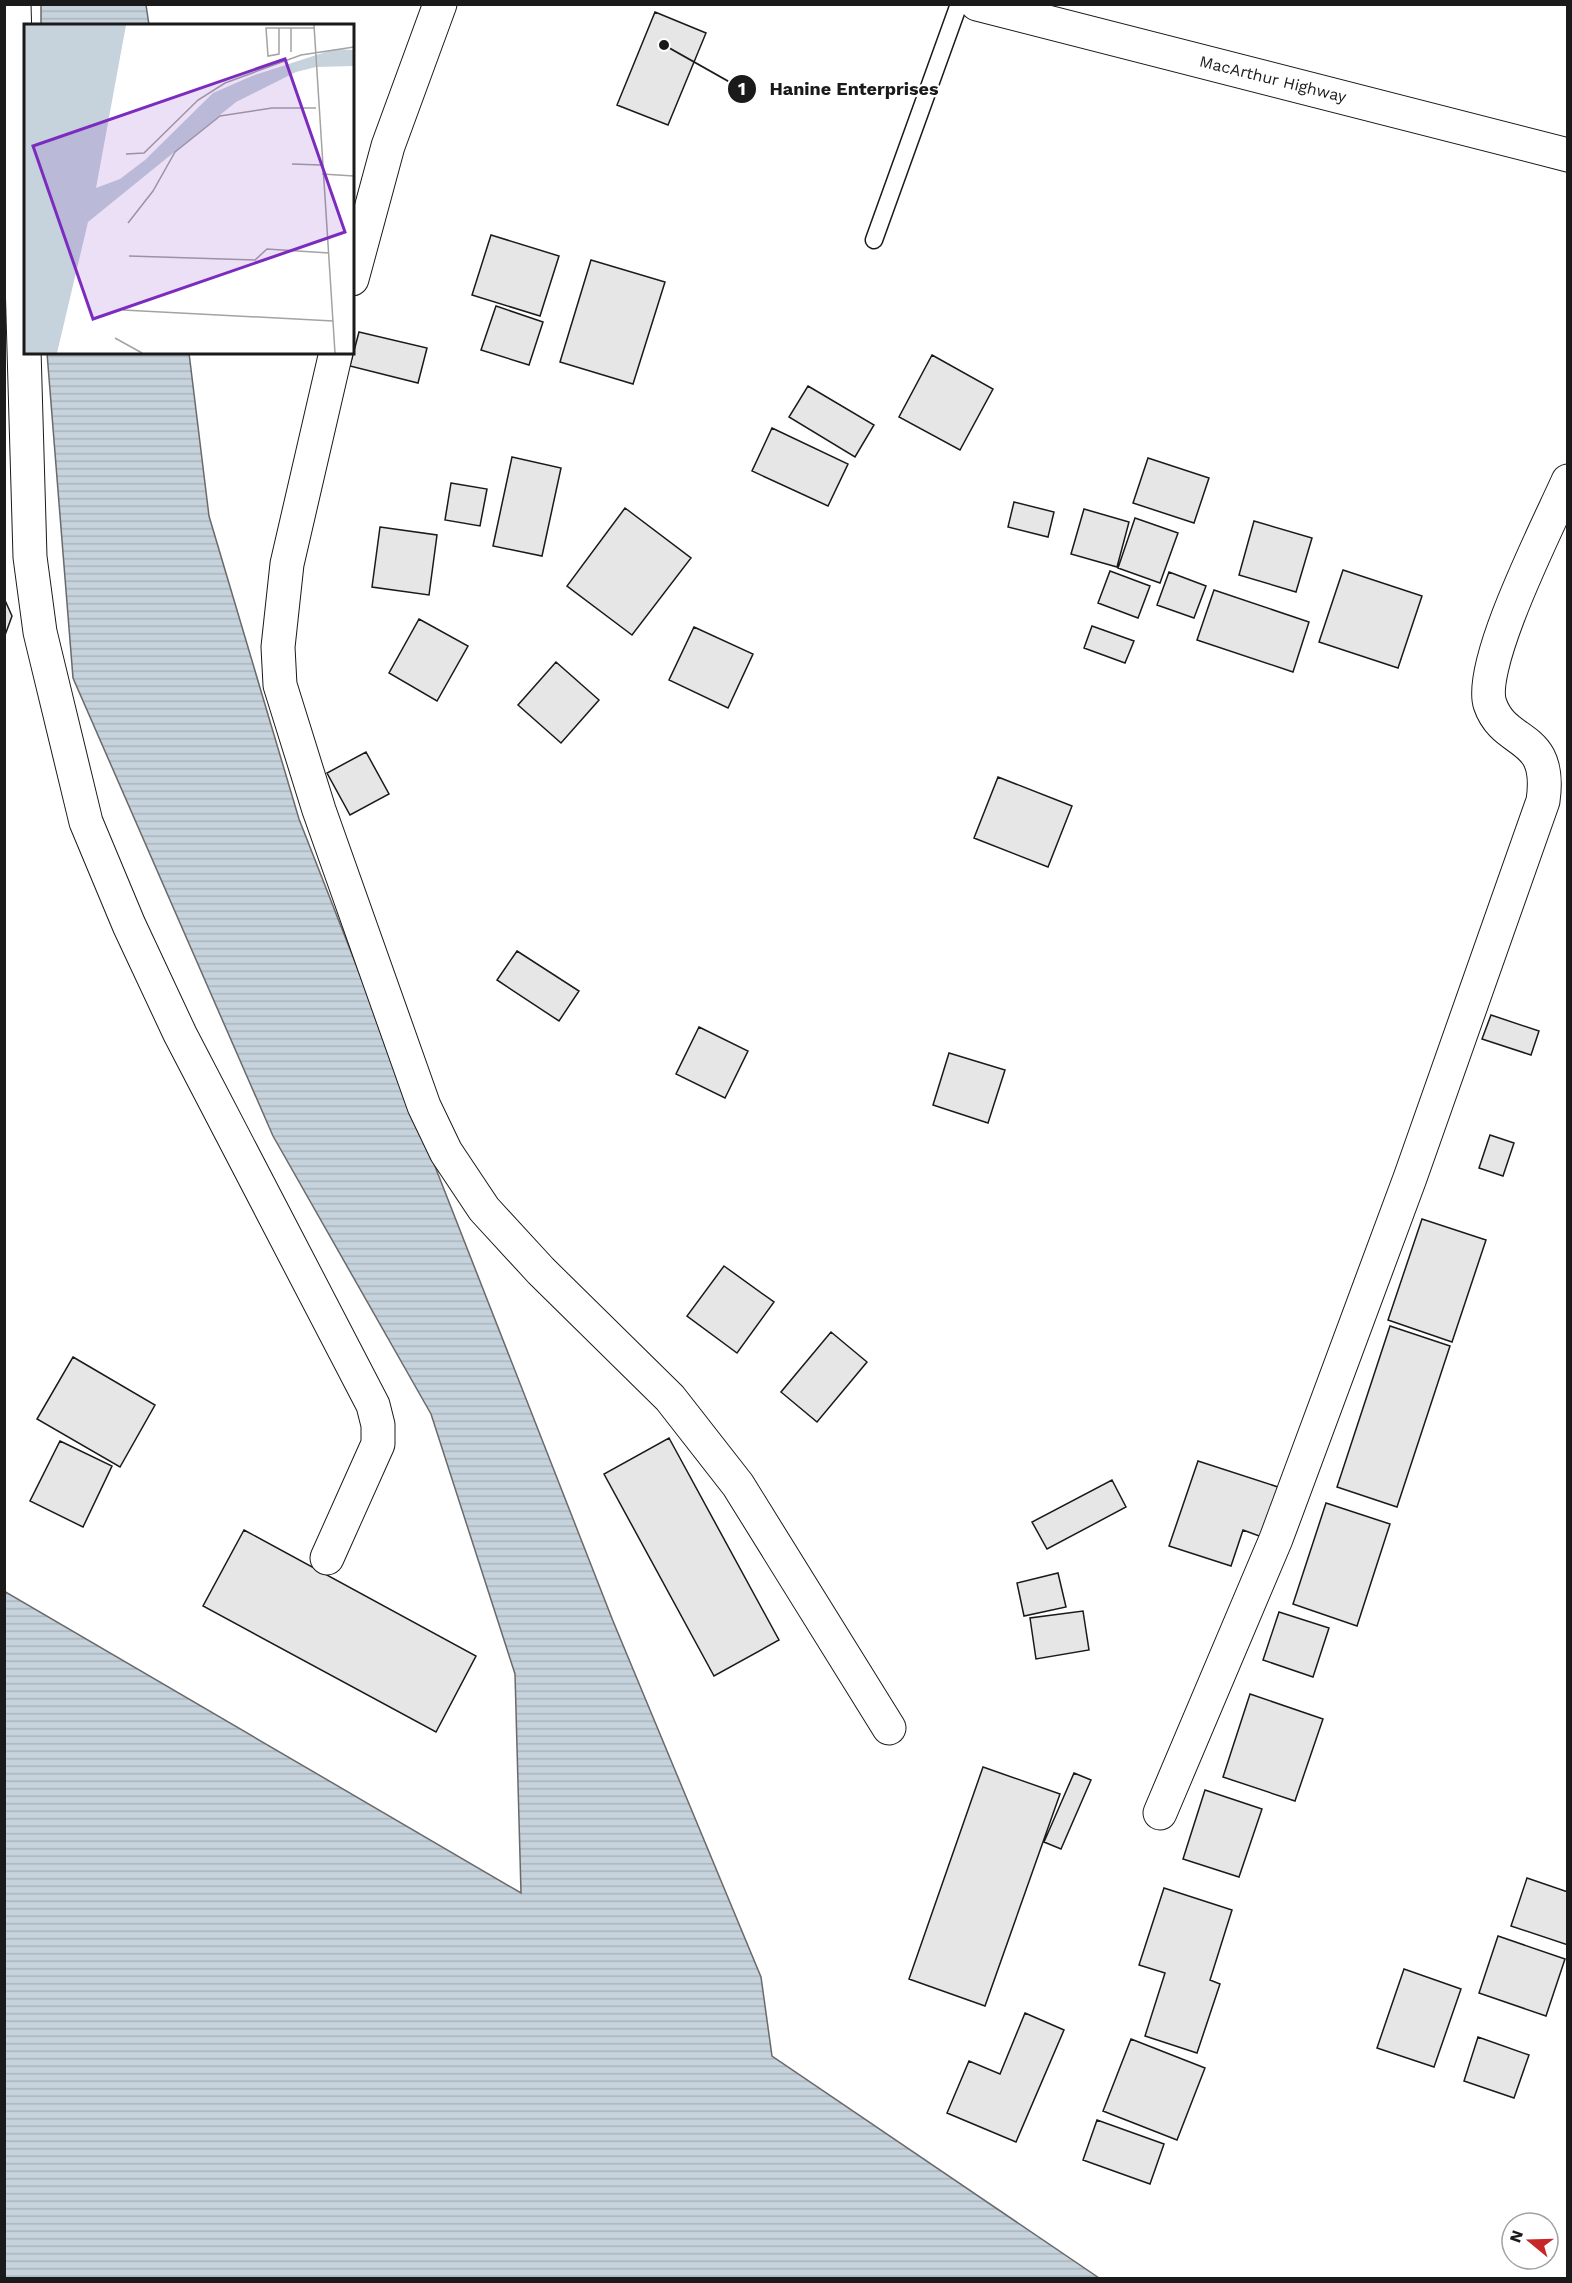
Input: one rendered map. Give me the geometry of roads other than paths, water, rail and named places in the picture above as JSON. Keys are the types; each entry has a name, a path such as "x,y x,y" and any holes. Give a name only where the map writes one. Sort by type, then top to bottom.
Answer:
{"main road":[{"path":"14,4 24,350"},
{"path":"354,272 388,146 440,4"},
{"name":"MacArthur Highway","path":"977,4 1568,155"},
{"path":"24,354 30,557 40,632 86,822 129,925 180,1034 372,1405 378,1425 378,1444 327,1558"},
{"path":"336,354 287,564 278,647 280,685 319,810 424,1106 446,1152 484,1209 541,1271 670,1398 738,1485 889,1728"},
{"path":"1160,1813 1280,1528 1410,1178 1543,801 1546,781 1544,767 1533,749 1498,718 1487,693 1489,674 1498,642 1568,481"}],"lane":[{"path":"874,240 959,4"}],"place":[{"name":"Hanine Enterprises","path":"664,45"}]}
